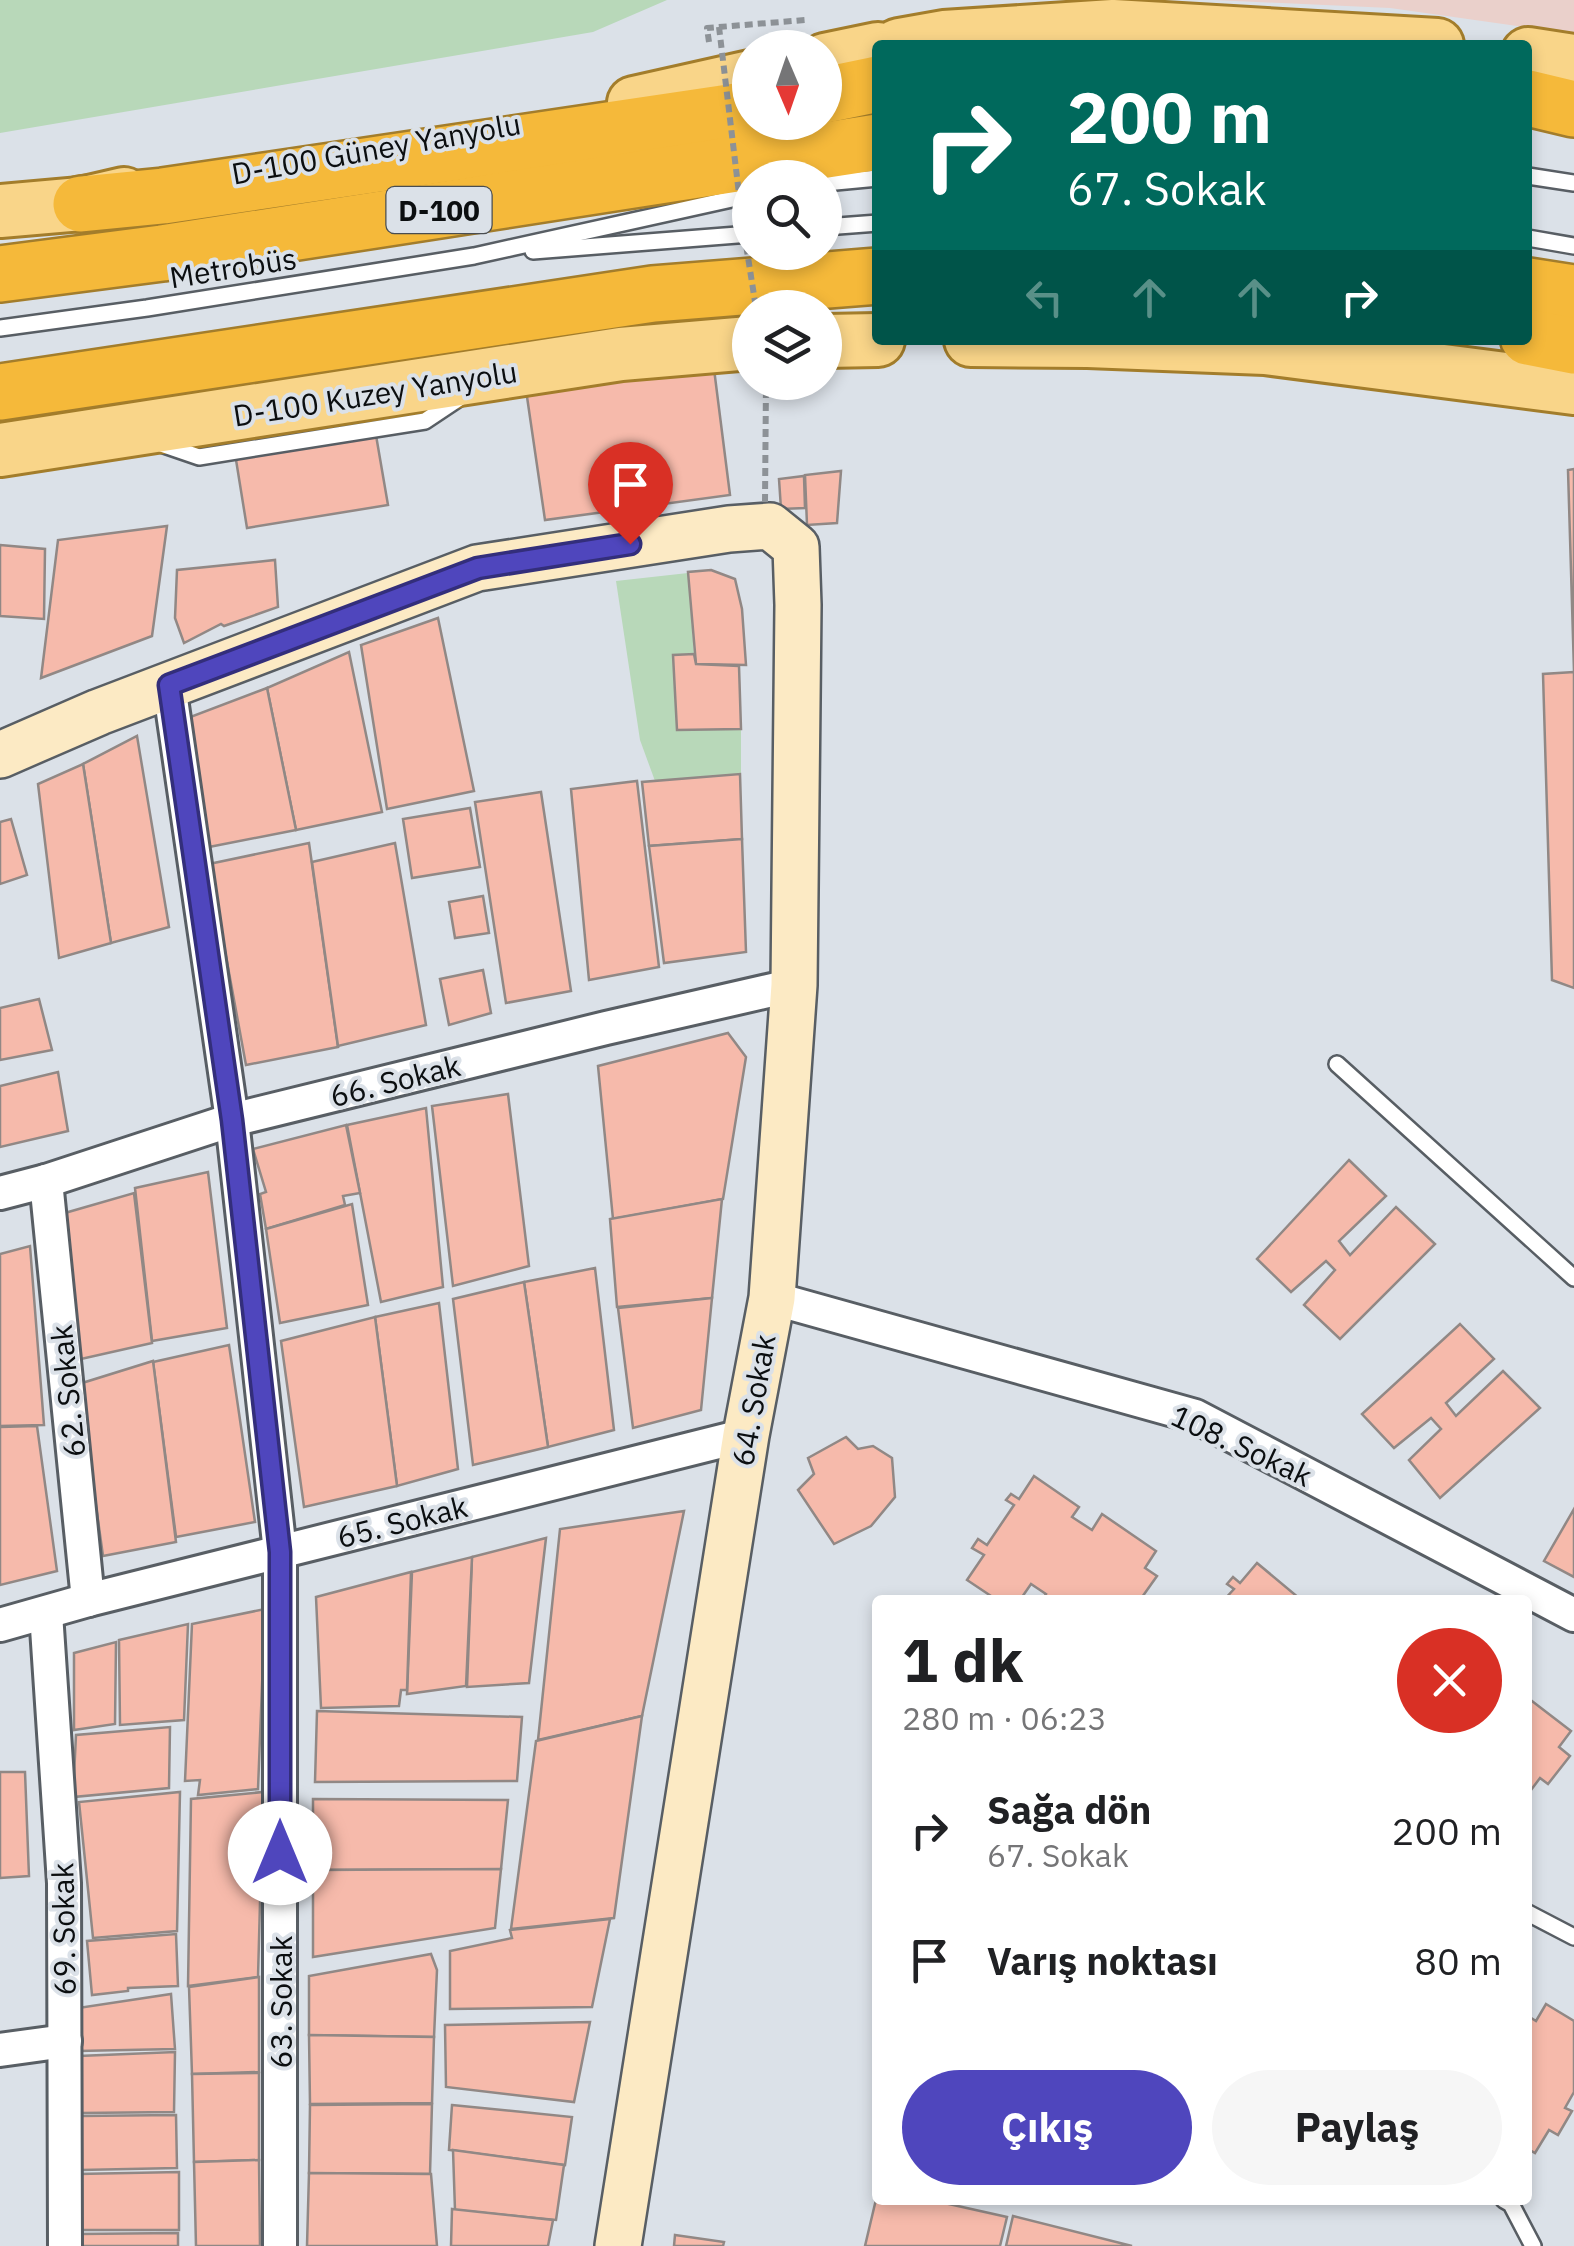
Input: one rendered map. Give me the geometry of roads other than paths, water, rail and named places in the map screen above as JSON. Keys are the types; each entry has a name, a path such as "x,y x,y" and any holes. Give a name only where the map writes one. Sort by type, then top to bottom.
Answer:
{"highway":[{"path":"842,91 872,85"},
{"path":"1532,99 1574,109"},
{"path":"81,204 220,188 732,112"},
{"path":"1532,137 1574,142"},
{"name":"D-100","path":"0,274 162,253 872,143"},
{"path":"0,392 652,294 872,276"},
{"path":"1532,287 1574,293"},
{"path":"1532,338 1574,346"}],"main road":[{"path":"927,40 1113,26 1352,40"},
{"path":"842,43 872,48"},
{"path":"1532,55 1574,61"},
{"name":"D-100 Güney Yanyolu","path":"0,211 81,204 196,179 644,101 732,82"},
{"path":"842,340 872,340"},
{"name":"D-100 Kuzey Yanyolu","path":"0,450 622,354 732,345"},
{"path":"1199,345 1265,348 1574,388"}],"street":[{"name":"64. Sokak","path":"169,685 478,568 770,526 796,547 794,985 772,1298 746,1434 618,2246"},
{"path":"0,755 169,685"},
{"name":"63. Sokak","path":"169,685 232,1120 280,1552 280,2246"},
{"name":"66. Sokak","path":"0,1193 232,1120 794,985"},
{"name":"62. Sokak","path":"46,1181 88,1600"},
{"name":"108. Sokak","path":"772,1298 1194,1416 1574,1614"},
{"name":"65. Sokak","path":"0,1625 746,1434"},
{"name":"69. Sokak","path":"46,1613 64,1884 65,2246"},
{"path":"0,2050 65,2041"}],"lane":[{"path":"1532,177 1574,183"},
{"path":"842,182 872,179"},
{"name":"Metrobüs","path":"0,328 474,256 732,199"},
{"path":"842,226 872,223"},
{"name":"Metrobüs","path":"474,256 732,235"},
{"path":"1532,239 1574,246"},
{"path":"1336,1064 1574,1278"},
{"path":"1532,1915 1574,1937"},
{"path":"1512,2205 1532,2246"}]}
